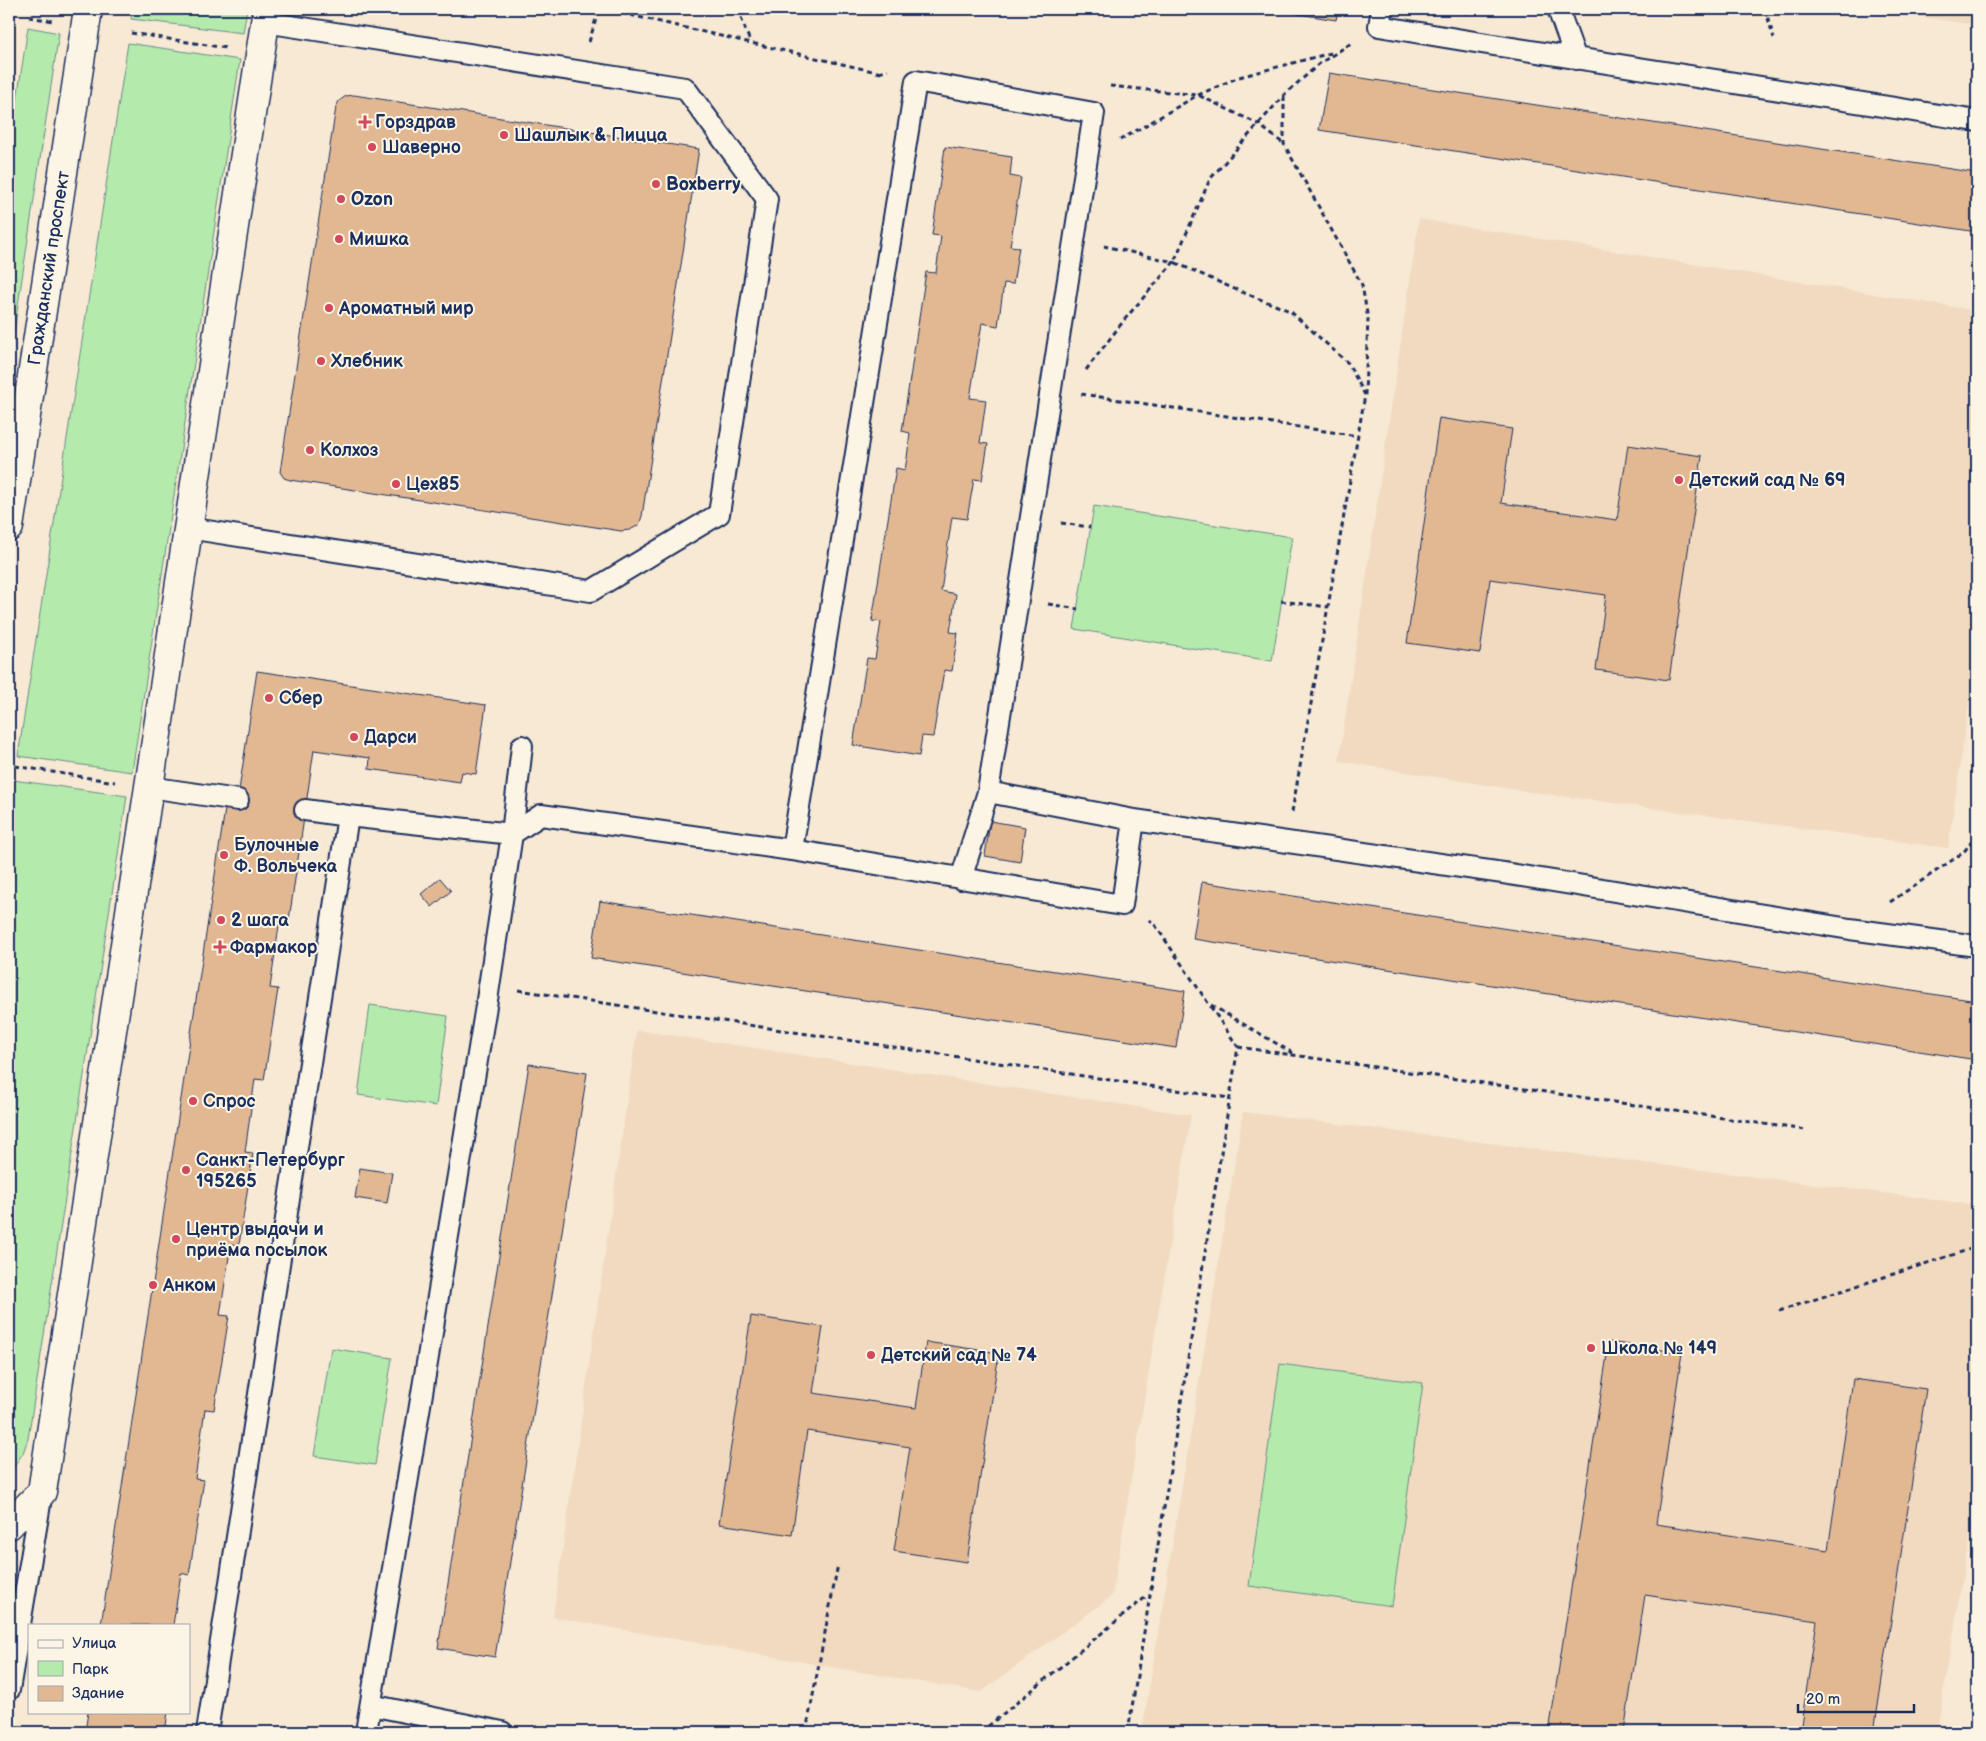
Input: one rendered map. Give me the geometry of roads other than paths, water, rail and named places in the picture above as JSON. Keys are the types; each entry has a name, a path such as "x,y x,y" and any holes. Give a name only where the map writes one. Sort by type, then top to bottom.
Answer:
{"street":[{"name":"Гражданский проспект","path":"9,527 88,9"},
{"path":"9,1525 42,1492 266,15"}],"lane":[{"path":"1558,9 1576,59"},
{"path":"188,528 591,591 719,514 767,199 685,88 266,15"},
{"path":"1381,17 1576,59 1977,122"},
{"path":"792,850 916,81 1094,113 988,792 961,879"},
{"path":"366,1732 490,985 512,834 522,746"},
{"path":"149,787 238,800"},
{"path":"988,792 1134,820 1503,873 1850,929 1977,946"},
{"path":"305,810 512,834 541,816 792,850 1122,905 1134,820"},
{"path":"207,1732 348,816"},
{"path":"9,1690 42,1492"},
{"path":"370,1705 502,1732"}],"place":[{"name":"Горздрав","path":"365,122"},
{"name":"Шашлык & Пицца","path":"504,135"},
{"name":"Шаверно","path":"372,147"},
{"name":"Boxberry","path":"656,184"},
{"name":"Ozon","path":"341,199"},
{"name":"Мишка","path":"339,239"},
{"name":"Ароматный мир","path":"329,308"},
{"name":"Хлебник","path":"321,361"},
{"name":"Колхоз","path":"310,450"},
{"name":"Детский сад № 69","path":"1679,480"},
{"name":"Цех85","path":"396,484"},
{"name":"Сбер","path":"269,698"},
{"name":"Дарси","path":"354,737"},
{"name":"Булочные Ф. Вольчека","path":"224,855"},
{"name":"2 шага","path":"221,920"},
{"name":"Фармакор","path":"220,947"},
{"name":"Спрос","path":"193,1101"},
{"name":"Санкт-Петербург 195265","path":"186,1170"},
{"name":"Центр выдачи и приёма посылок","path":"176,1239"},
{"name":"Анком","path":"153,1285"},
{"name":"Школа № 149","path":"1591,1348"},
{"name":"Детский сад № 74","path":"871,1355"}]}
